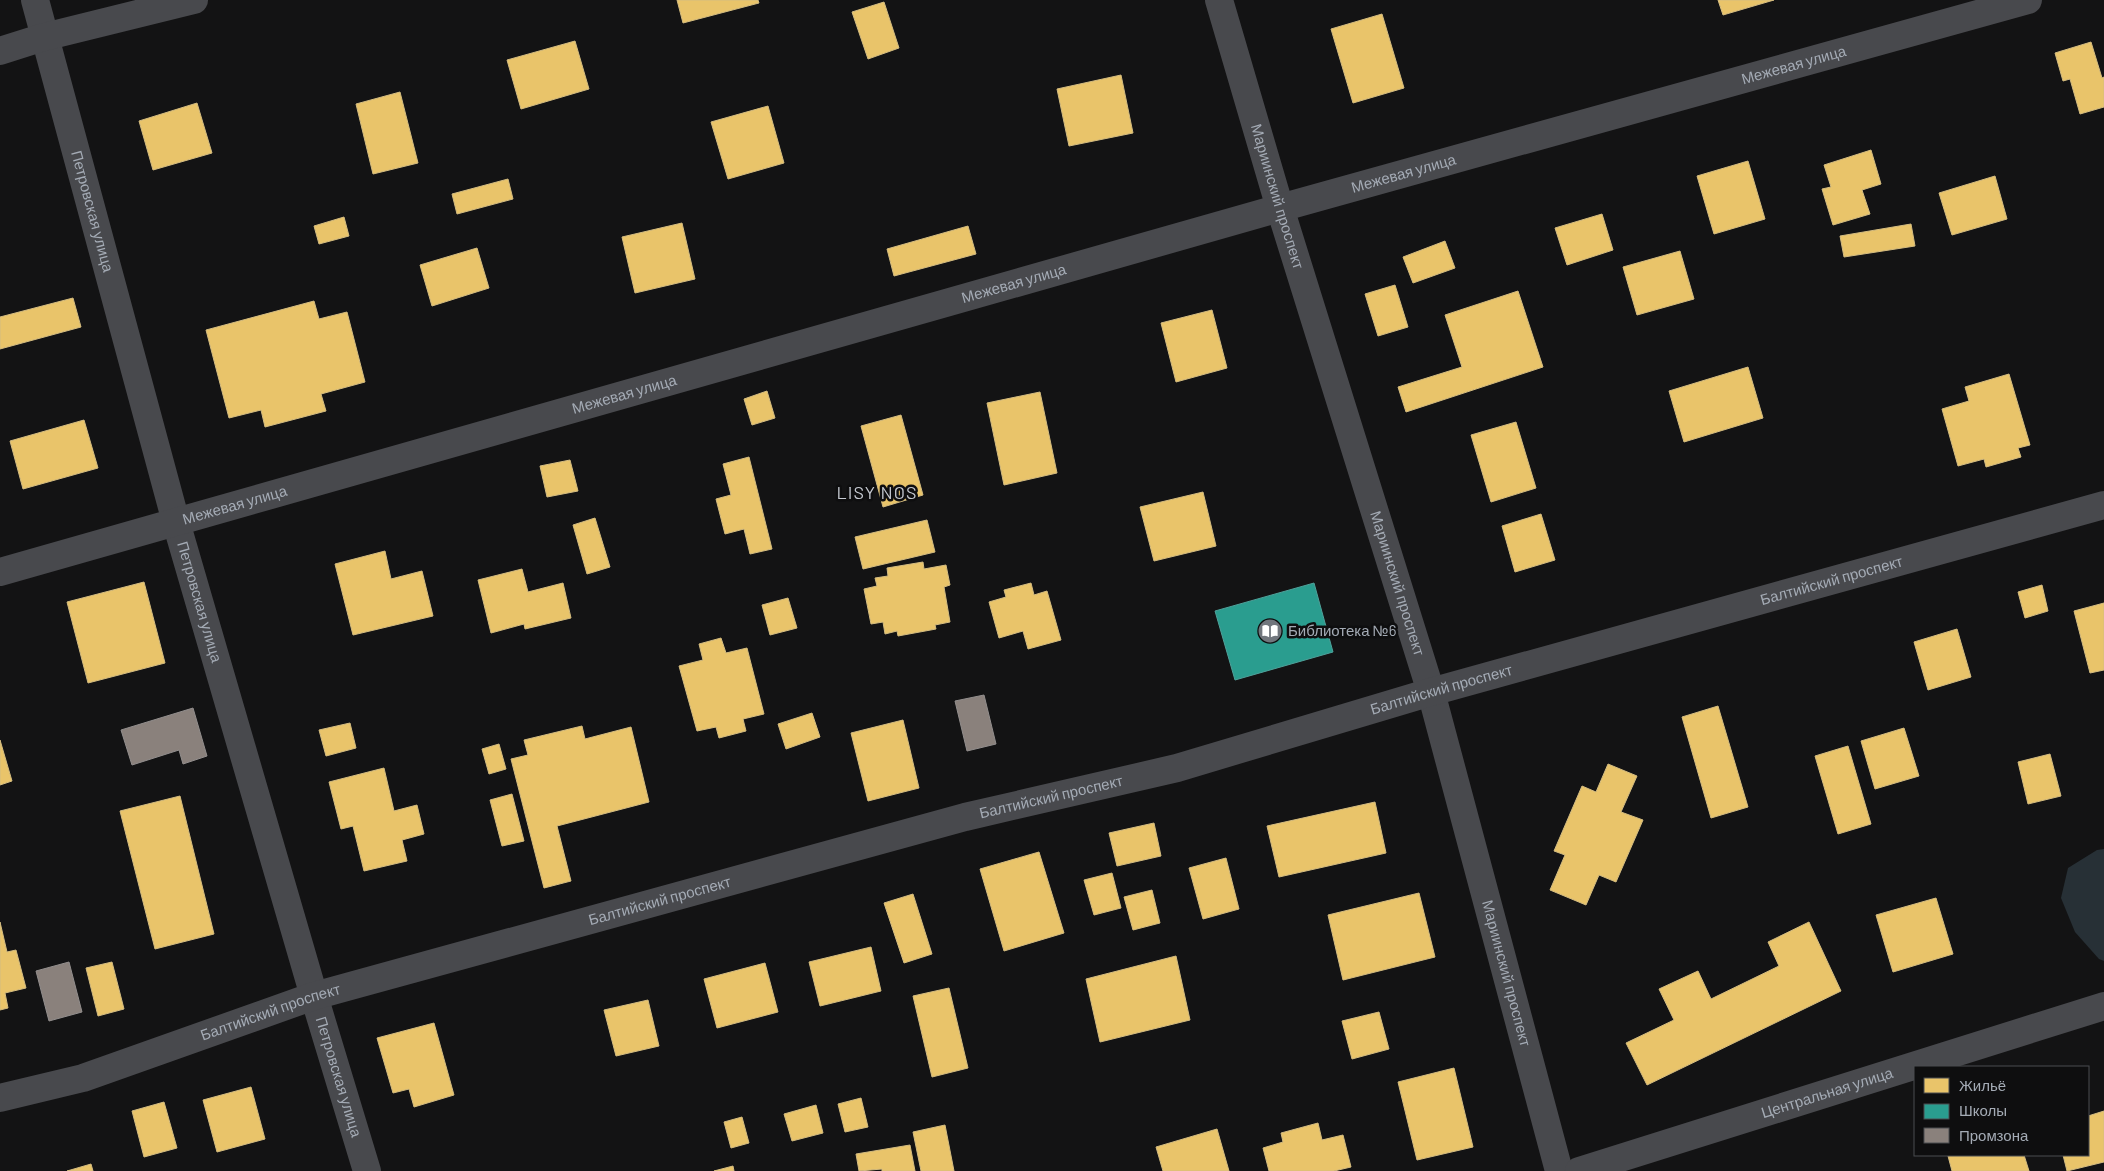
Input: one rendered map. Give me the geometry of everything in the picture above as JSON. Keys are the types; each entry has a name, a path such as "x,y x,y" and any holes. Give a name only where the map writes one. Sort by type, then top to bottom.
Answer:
{"street":[{"name":"Петровская улица","path":"35,0 176,522 367,1171"},
{"path":"0,51 44,37 194,0"},
{"name":"Мариинский проспект","path":"1219,0 1280,208 1431,692 1560,1171"},
{"name":"Межевая улица","path":"0,572 1280,208 2028,0"},
{"name":"Балтийский проспект","path":"0,1098 83,1078 314,996 965,817 1177,768 1431,692 2104,505"},
{"name":"Центральная улица","path":"1579,1171 2104,1006"}],"shaded area":[{"path":"2104,849 2104,961 2099,959 2075,932 2061,898 2068,868 2097,850"}],"building: Жильё":[{"path":"677,0 758,0 759,3 683,23"},
{"path":"1718,0 1774,0 1723,15"},
{"path":"884,2 899,48 868,59 852,12"},
{"path":"1382,14 1404,88 1353,103 1331,29"},
{"path":"575,41 589,89 521,109 507,60"},
{"path":"2091,42 2102,78 2104,77 2104,107 2080,114 2070,79 2063,81 2055,53"},
{"path":"1121,75 1133,133 1069,146 1057,89"},
{"path":"400,92 418,163 373,174 356,104"},
{"path":"197,103 212,153 153,170 139,121"},
{"path":"768,106 784,163 728,179 711,122"},
{"path":"1871,150 1881,184 1862,190 1870,214 1833,225 1822,189 1831,187 1824,165"},
{"path":"1748,161 1765,219 1714,234 1697,176"},
{"path":"1995,176 2007,219 1952,235 1939,193"},
{"path":"508,179 513,199 457,214 452,194"},
{"path":"1602,214 1613,250 1567,265 1555,228"},
{"path":"344,217 349,236 319,244 314,226"},
{"path":"682,223 695,279 635,293 622,237"},
{"path":"1911,224 1915,246 1844,257 1840,236"},
{"path":"968,226 976,254 894,276 887,249"},
{"path":"1445,241 1455,268 1413,283 1403,257"},
{"path":"477,248 489,288 432,306 420,265"},
{"path":"1680,251 1694,299 1637,315 1623,267"},
{"path":"1395,285 1408,327 1378,336 1365,294"},
{"path":"1518,291 1543,367 1406,412 1398,387 1462,367 1445,315"},
{"path":"73,298 81,327 0,349 0,317"},
{"path":"314,301 319,319 347,312 365,382 321,394 326,411 265,427 261,410 229,418 206,330"},
{"path":"1212,310 1227,368 1176,382 1161,323"},
{"path":"1748,367 1763,418 1684,442 1669,391"},
{"path":"2009,374 2030,445 2018,448 2021,457 1986,467 1984,459 1958,466 1942,409 1969,401 1965,387"},
{"path":"767,391 775,418 752,425 744,399"},
{"path":"1040,392 1057,473 1004,485 987,403"},
{"path":"901,415 923,495 883,507 861,426"},
{"path":"84,420 98,468 23,489 10,441"},
{"path":"1516,422 1536,488 1491,502 1471,435"},
{"path":"749,457 772,549 750,554 744,529 725,534 716,499 731,495 723,464"},
{"path":"570,460 578,491 547,497 540,466"},
{"path":"1203,492 1216,546 1154,561 1140,507"},
{"path":"1541,514 1555,560 1515,572 1502,526"},
{"path":"595,518 610,567 587,574 573,525"},
{"path":"927,520 935,552 863,569 855,537"},
{"path":"385,551 391,579 422,571 433,616 353,635 335,564"},
{"path":"923,562 924,569 946,565 950,585 944,587 950,622 935,625 936,629 898,636 897,631 885,634 883,622 871,624 864,589 877,586 875,578 888,576 887,568"},
{"path":"522,569 528,592 563,583 571,618 525,629 524,624 491,633 478,580"},
{"path":"144,582 165,663 88,683 67,602"},
{"path":"1031,583 1034,595 1047,591 1061,640 1028,649 1023,631 999,638 989,602 1006,597 1004,590"},
{"path":"2042,585 2048,611 2025,618 2018,592"},
{"path":"788,598 797,628 770,635 762,605"},
{"path":"2104,603 2104,670 2090,673 2074,611"},
{"path":"1957,629 1971,677 1928,690 1914,642"},
{"path":"721,638 726,653 747,648 764,714 743,719 746,731 719,738 716,727 697,731 679,666 703,660 699,644"},
{"path":"1718,706 1748,807 1711,818 1682,717"},
{"path":"812,713 820,737 786,749 778,724"},
{"path":"903,720 919,788 868,801 851,733"},
{"path":"350,723 356,748 326,756 319,730"},
{"path":"582,726 585,739 631,727 649,802 557,826 571,881 544,888 511,759 528,755 524,740"},
{"path":"1904,728 1919,776 1875,789 1861,741"},
{"path":"0,740 12,781 0,785"},
{"path":"499,744 506,769 489,774 482,749"},
{"path":"1848,746 1871,824 1838,834 1815,756"},
{"path":"2050,754 2061,796 2028,804 2018,762"},
{"path":"1608,764 1637,776 1621,812 1643,820 1616,882 1599,875 1586,905 1550,890 1565,855 1554,851 1582,786 1596,792"},
{"path":"384,768 394,811 417,805 424,834 402,840 407,861 364,871 353,826 341,829 329,782"},
{"path":"512,794 524,841 502,846 490,800"},
{"path":"180,796 214,934 155,949 120,811"},
{"path":"1375,802 1386,853 1279,877 1267,826"},
{"path":"1154,823 1161,856 1117,866 1109,833"},
{"path":"1039,852 1064,933 1004,951 980,869"},
{"path":"1226,858 1239,909 1203,919 1189,868"},
{"path":"1112,873 1121,908 1094,915 1084,880"},
{"path":"1152,890 1160,923 1133,930 1124,897"},
{"path":"1419,893 1435,957 1343,980 1328,915"},
{"path":"913,894 932,954 904,963 884,903"},
{"path":"1936,898 1953,954 1893,972 1876,915"},
{"path":"0,922 7,952 16,950 26,988 5,993 8,1008 0,1010"},
{"path":"1809,922 1841,991 1647,1085 1626,1043 1674,1020 1659,989 1698,971 1711,999 1779,966 1768,942"},
{"path":"871,947 881,991 820,1006 809,962"},
{"path":"1176,956 1190,1020 1100,1042 1086,979"},
{"path":"112,962 124,1009 98,1016 86,968"},
{"path":"765,963 778,1012 717,1028 704,979"},
{"path":"949,988 968,1068 932,1077 913,996"},
{"path":"648,1000 659,1046 616,1056 604,1010"},
{"path":"1379,1012 1389,1049 1352,1059 1342,1021"},
{"path":"434,1023 454,1095 414,1107 409,1089 393,1093 377,1038"},
{"path":"1454,1068 1473,1147 1417,1160 1398,1082"},
{"path":"251,1087 265,1139 217,1152 203,1100"},
{"path":"861,1098 868,1127 845,1132 838,1104"},
{"path":"164,1102 177,1148 144,1157 132,1111"},
{"path":"816,1105 823,1133 792,1141 784,1114"},
{"path":"2104,1111 2104,1162 2067,1171 2063,1156 2089,1156 2089,1116"},
{"path":"742,1117 749,1143 731,1148 724,1122"},
{"path":"1318,1123 1322,1140 1343,1135 1351,1167 1334,1171 1269,1171 1263,1148 1283,1142 1281,1133"},
{"path":"945,1125 954,1171 921,1171 913,1132"},
{"path":"1217,1129 1229,1171 1163,1171 1156,1147"},
{"path":"910,1145 915,1171 882,1171 882,1169 859,1171 856,1154"},
{"path":"1948,1156 2024,1156 2029,1171 1952,1171"},
{"path":"91,1164 93,1171 67,1171"},
{"path":"733,1166 734,1171 714,1171"}],"building: Школы":[{"path":"1314,583 1333,652 1235,680 1215,611"}],"building: Промзона":[{"path":"984,695 996,744 967,751 955,701"},
{"path":"193,708 207,756 183,764 179,750 132,765 121,730"},
{"path":"69,962 82,1012 49,1021 36,971"}],"place":[{"name":"Библиотека №6","path":"1270,631"}],"district":[{"name":"LISY NOS","path":"877,493"}]}
